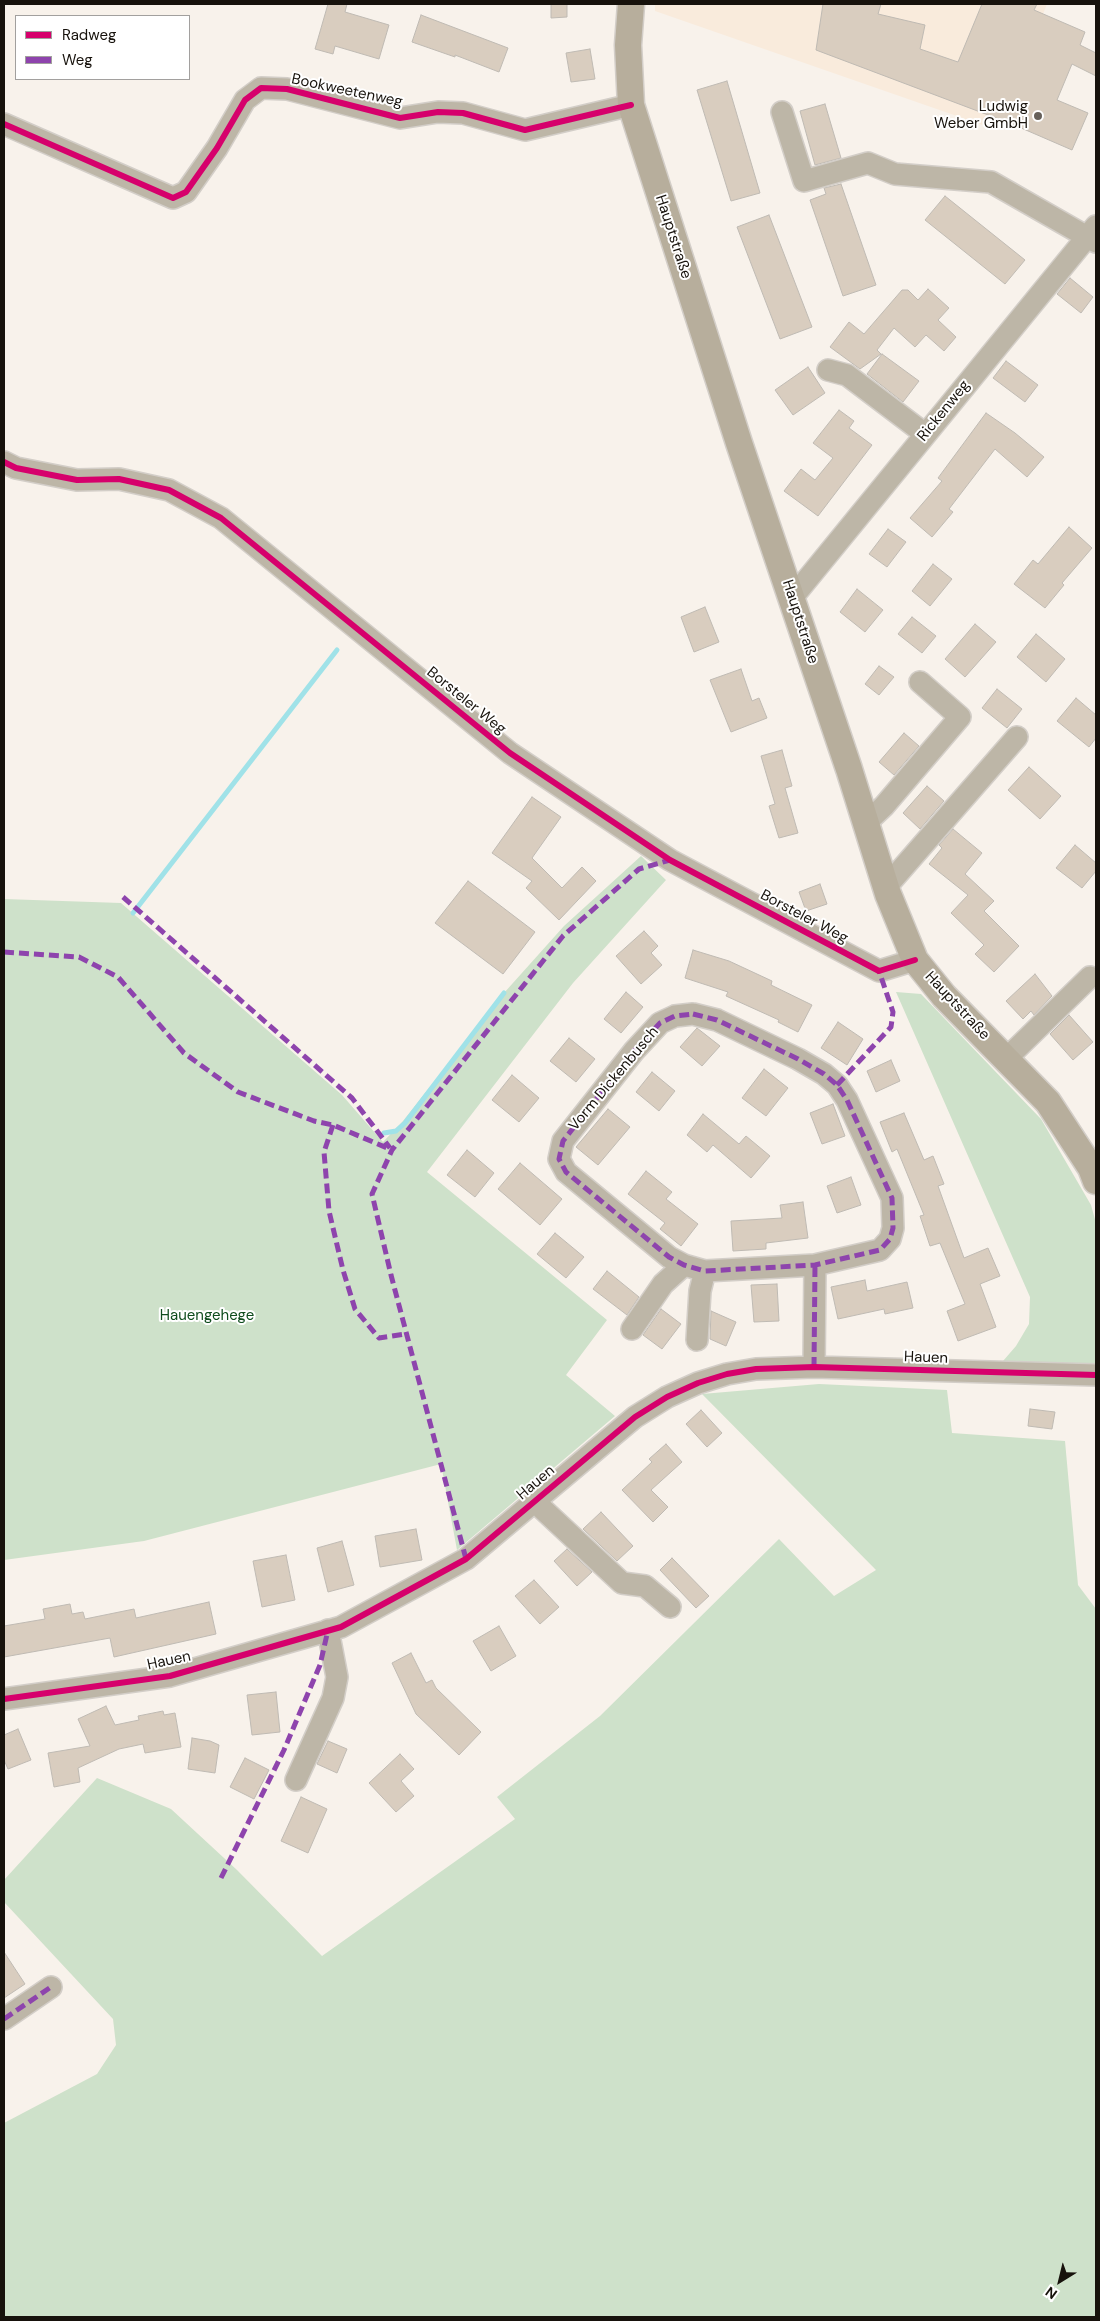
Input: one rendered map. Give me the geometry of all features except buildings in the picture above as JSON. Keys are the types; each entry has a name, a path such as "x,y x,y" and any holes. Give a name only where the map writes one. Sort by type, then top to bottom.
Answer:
{"main road":[{"name":"Hauptstraße","path":"631,4 628,45 631,105 739,443 849,769 883,881 915,960 944,996 1048,1102 1091,1168 1096,1181"}],"street":[{"name":"Bookweetenweg","path":"4,124 173,198 186,192 217,148 245,100 261,88 287,90 400,118 438,112 463,113 524,130 631,105"},
{"path":"782,112 804,181 868,163 894,174 991,182 1093,234"},
{"name":"Rickenweg","path":"792,598 925,434 1093,234"},
{"path":"828,370 847,375 925,434"},
{"name":"Borsteler Weg","path":"4,462 16,468 77,480 119,479 169,490 221,518 510,753 661,855 879,971 915,960"},
{"path":"865,824 884,806 960,716 920,682"},
{"path":"883,881 1017,738"},
{"path":"883,881 917,837"},
{"path":"1006,1059 1090,977"},
{"name":"Vorm Dickenbusch","path":"694,1014 717,1020 798,1060 838,1085 847,1100 892,1198 893,1228 890,1239 880,1250 815,1265 706,1271 684,1265 668,1257 566,1172 559,1159 563,1141 660,1023 675,1016 694,1014"},
{"path":"632,1329 663,1284 684,1265"},
{"path":"814,1367 815,1265"},
{"path":"697,1340 700,1291 706,1271"},
{"name":"Hauen","path":"4,1699 170,1676 341,1627 466,1559 635,1416 667,1397 698,1383 727,1374 756,1369 814,1367 1096,1375"},
{"path":"534,1501 622,1583 645,1586 670,1607"},
{"path":"296,1780 333,1698 337,1677 328,1630"},
{"path":"4,2019 52,1987"}],"shaded area":[{"path":"655,4 1047,4 997,130 655,11"}],"green space":[{"name":"Hauengehege","path":"641,856 666,880 573,983 427,1172 607,1320 566,1375 615,1416 457,1550 441,1464 144,1541 4,1560 4,899 121,903 342,1095 383,1142 403,1121 504,993 564,926"},
{"path":"896,992 921,994 1041,1119 1091,1205 1096,1223 1096,1365 1003,1361 1016,1346 1029,1324 1030,1297"},
{"path":"819,1384 947,1390 952,1433 1065,1441 1078,1585 1096,1609 1096,2317 4,2317 4,2123 97,2074 116,2045 113,2019 4,1902 4,1880 97,1778 171,1809 237,1870 322,1956 515,1819 497,1797 600,1716 779,1539 834,1596 876,1570 702,1394"}],"waterway":[{"path":"133,913 337,650"},
{"path":"384,1133 396,1131 405,1123 504,993"}],"marked path":[{"path":"466,1559 391,1275 372,1194 392,1150 563,936 639,869 670,860"},
{"path":"123,897 352,1098 390,1148"},
{"path":"4,952 79,957 118,977 184,1053 238,1092 314,1121 333,1125 392,1150"},
{"path":"837,1085 891,1027 893,1012 879,971"},
{"path":"693,1014 717,1020 798,1059 824,1074 837,1085 847,1100 892,1198 893,1228 890,1239 880,1250 815,1265 705,1271 684,1265 669,1257 566,1172 559,1159 563,1141 634,1051 660,1023 675,1016 693,1014"},
{"path":"333,1125 324,1152 329,1211 343,1270 355,1309 379,1338 406,1334"},
{"path":"814,1367 815,1265"},
{"path":"221,1878 284,1750 320,1665 328,1630"},
{"path":"4,2019 51,1987"}],"cycle path":[{"path":"4,124 173,198 186,192 217,148 245,100 261,88 287,89 400,118 438,112 463,113 525,130 631,105"},
{"path":"4,462 16,468 77,480 119,479 169,490 221,518 510,753 670,860 879,971 915,960"},
{"path":"4,1699 170,1676 341,1627 466,1559 635,1417 667,1397 698,1383 727,1374 756,1369 814,1367 1096,1375"}],"place":[{"name":"Ludwig Weber GmbH","path":"1038,116"}]}
